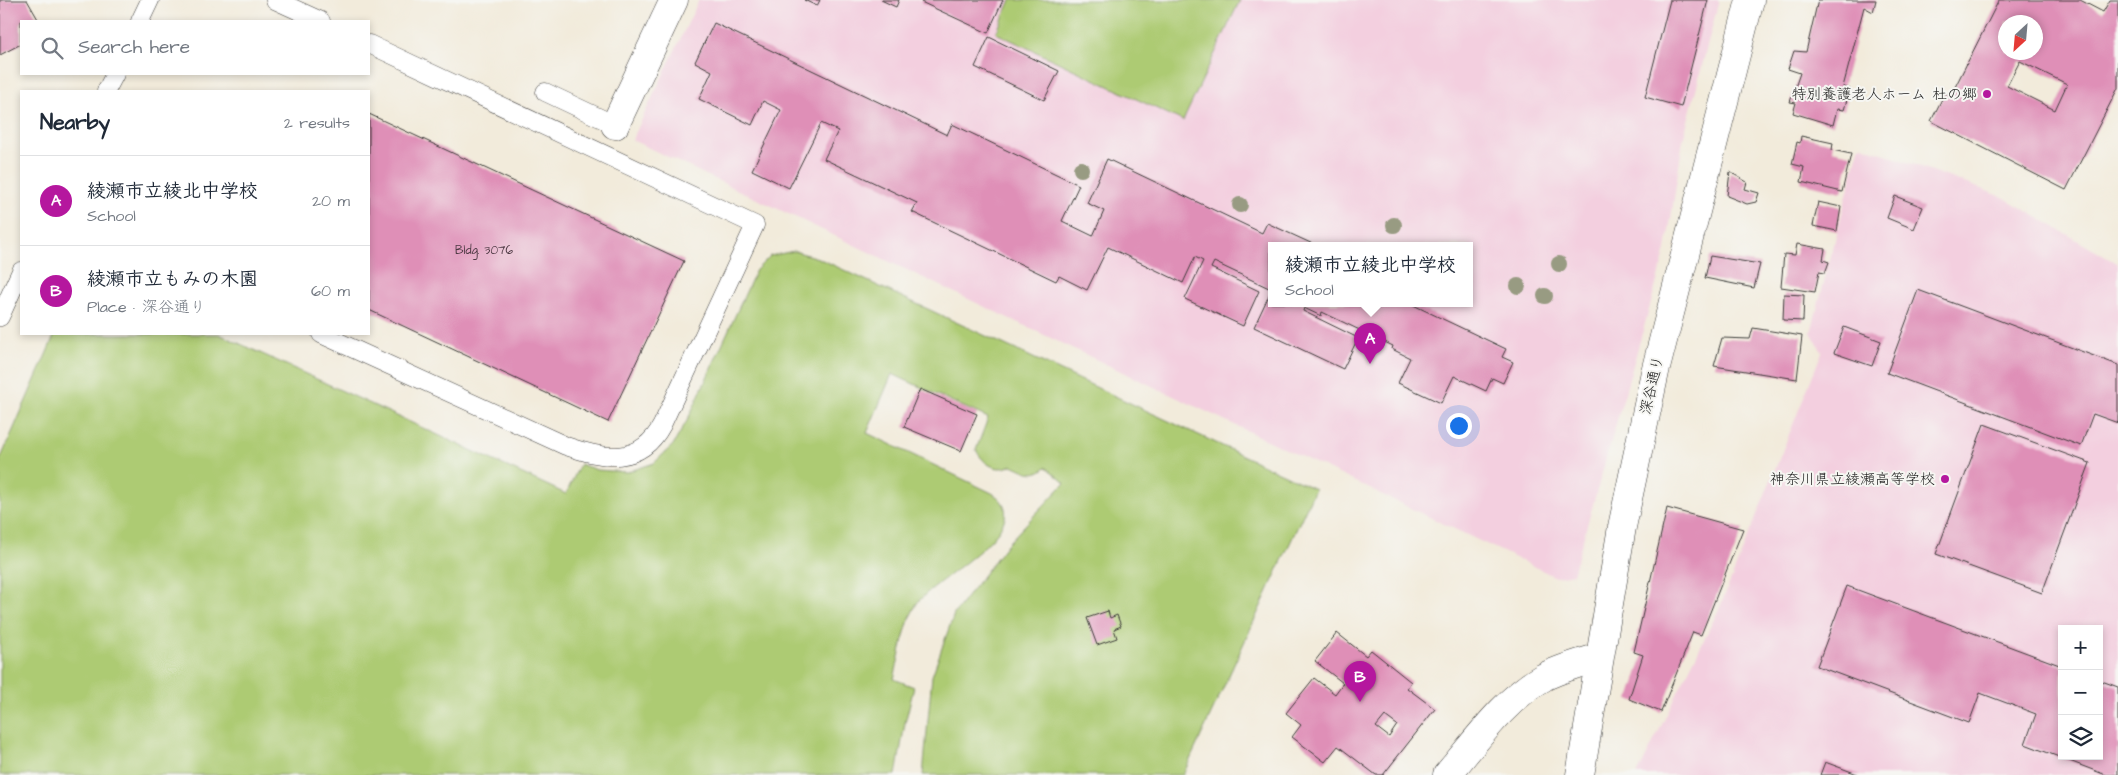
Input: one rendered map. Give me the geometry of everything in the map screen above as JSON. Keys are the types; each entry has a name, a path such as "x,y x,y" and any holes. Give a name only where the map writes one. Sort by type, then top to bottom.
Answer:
{"street":[{"path":"615,125 674,0"},
{"name":"深谷通り","path":"1580,775 1622,527 1654,372 1750,0"},
{"path":"1447,775 1502,710 1525,689 1546,676 1599,657"}],"lane":[{"path":"140,20 150,0"},
{"path":"275,0 318,20"},
{"path":"323,335 566,446 589,454 619,456 638,451 653,441 755,225 370,44"},
{"path":"107,90 114,75"},
{"path":"545,92 615,125"},
{"path":"0,317 20,273"}],"shaded area":[{"path":"699,0 1719,0 1683,140 1666,250 1573,574 1556,577 632,140"},
{"name":"神奈川県立綾瀬高等学校","path":"1860,145 2003,197 2118,264 2118,775 1637,775 1720,607 1822,352 1811,332"}],"green space":[{"path":"1011,0 1240,0 1183,121 996,33"},
{"path":"794,251 818,258 1315,489 1183,775 923,775 932,676 954,614 1008,543 1065,483 1046,467 1034,473 1012,465 1001,468 991,466 976,450 988,418 892,374 867,433 992,493 1004,506 1004,520 994,536 979,552 925,594 916,605 908,622 894,679 914,687 905,723 896,775 0,775 0,460 55,335 221,335 566,494 580,464 597,470 627,472 654,463 673,445 688,419 756,270 770,256"}],"building":[{"path":"0,0 27,0 38,20 20,20 20,45 0,55"},
{"path":"804,0 820,0 817,6"},
{"path":"881,0 899,0 896,7"},
{"path":"922,0 1003,0 988,33 921,2"},
{"path":"1670,0 1708,0 1681,107 1645,97"},
{"path":"1818,0 1876,0 1873,12 1864,7 1843,87 1850,89 1844,110 1837,109 1833,125 1793,113 1796,103 1790,102 1800,73 1788,69 1794,51 1806,52"},
{"name":"特別養護老人ホーム 杜の郷","path":"1999,0 2080,0 2103,12 2110,0 2118,0 2118,88 2066,190 1931,121 1945,93 1951,95","holes":["2020,61 2067,84 2055,110 2007,86"]},
{"path":"714,23 947,135 952,124 1079,185 1062,221 1093,236 1104,211 1087,203 1107,159 1262,233 1267,223 1308,242 1268,242 1268,288 1214,262 1211,268 1259,291 1243,326 1185,299 1203,261 1195,257 1183,283 1108,247 1087,290 1059,276 1056,281 912,212 917,203 824,159 838,131 821,123 789,188 752,170 781,110 763,101 752,125 699,99 712,71 695,62"},
{"path":"989,37 1059,71 1044,100 975,67"},
{"path":"370,114 684,261 608,422 370,310"},
{"path":"1801,136 1833,143 1832,150 1851,154 1842,192 1801,182 1804,167 1792,164 1797,142 1800,143"},
{"path":"1730,172 1747,182 1745,189 1759,193 1756,202 1747,204 1727,196"},
{"path":"1895,196 1923,207 1914,229 1887,218"},
{"path":"1818,202 1841,207 1837,231 1813,226"},
{"path":"1797,244 1825,249 1823,260 1829,262 1825,273 1819,272 1815,292 1781,287 1784,254 1795,255"},
{"path":"1710,256 1760,264 1754,288 1705,278"},
{"path":"1918,290 2118,365 2118,423 2093,414 2081,446 1887,373"},
{"path":"1784,294 1804,295 1803,321 1783,320"},
{"path":"1268,297 1268,307 1417,307 1506,349 1502,357 1513,362 1503,383 1492,378 1486,391 1454,376 1441,403 1398,383 1410,358 1392,349 1393,346 1322,312 1321,316 1304,308 1303,311 1358,338 1343,369 1254,327"},
{"path":"1844,327 1881,341 1872,366 1834,353"},
{"path":"1753,328 1802,336 1797,379 1714,366 1722,338 1750,339"},
{"path":"920,389 977,414 961,451 904,427"},
{"path":"1984,424 2090,463 2042,593 1936,554"},
{"path":"1667,508 1743,529 1701,635 1693,632 1661,712 1629,699 1643,655 1634,652"},
{"path":"1847,586 2058,665 2058,757 2025,744 2036,714 1980,693 1969,723 1817,666"},
{"path":"1108,611 1110,618 1117,615 1121,626 1114,629 1117,638 1097,645 1087,618"},
{"path":"1337,633 1366,656 1371,650 1411,682 1407,688 1435,709 1383,775 1376,775 1338,746 1325,762 1292,737 1301,725 1286,713 1314,678 1335,694 1343,683 1315,661","holes":["1385,716 1397,725 1389,737 1376,727"]},
{"path":"2103,681 2118,687 2118,775 2106,775 2067,760 2103,760"},
{"path":"1825,762 1860,775 1820,775"}],"place":[{"name":"特別養護老人ホーム 杜の郷","path":"1987,94"},
{"name":"綾瀬市立綾北中学校","path":"1370,364"},
{"name":"神奈川県立綾瀬高等学校","path":"1945,479"},
{"name":"綾瀬市立もみの木園","path":"1360,702"}]}
